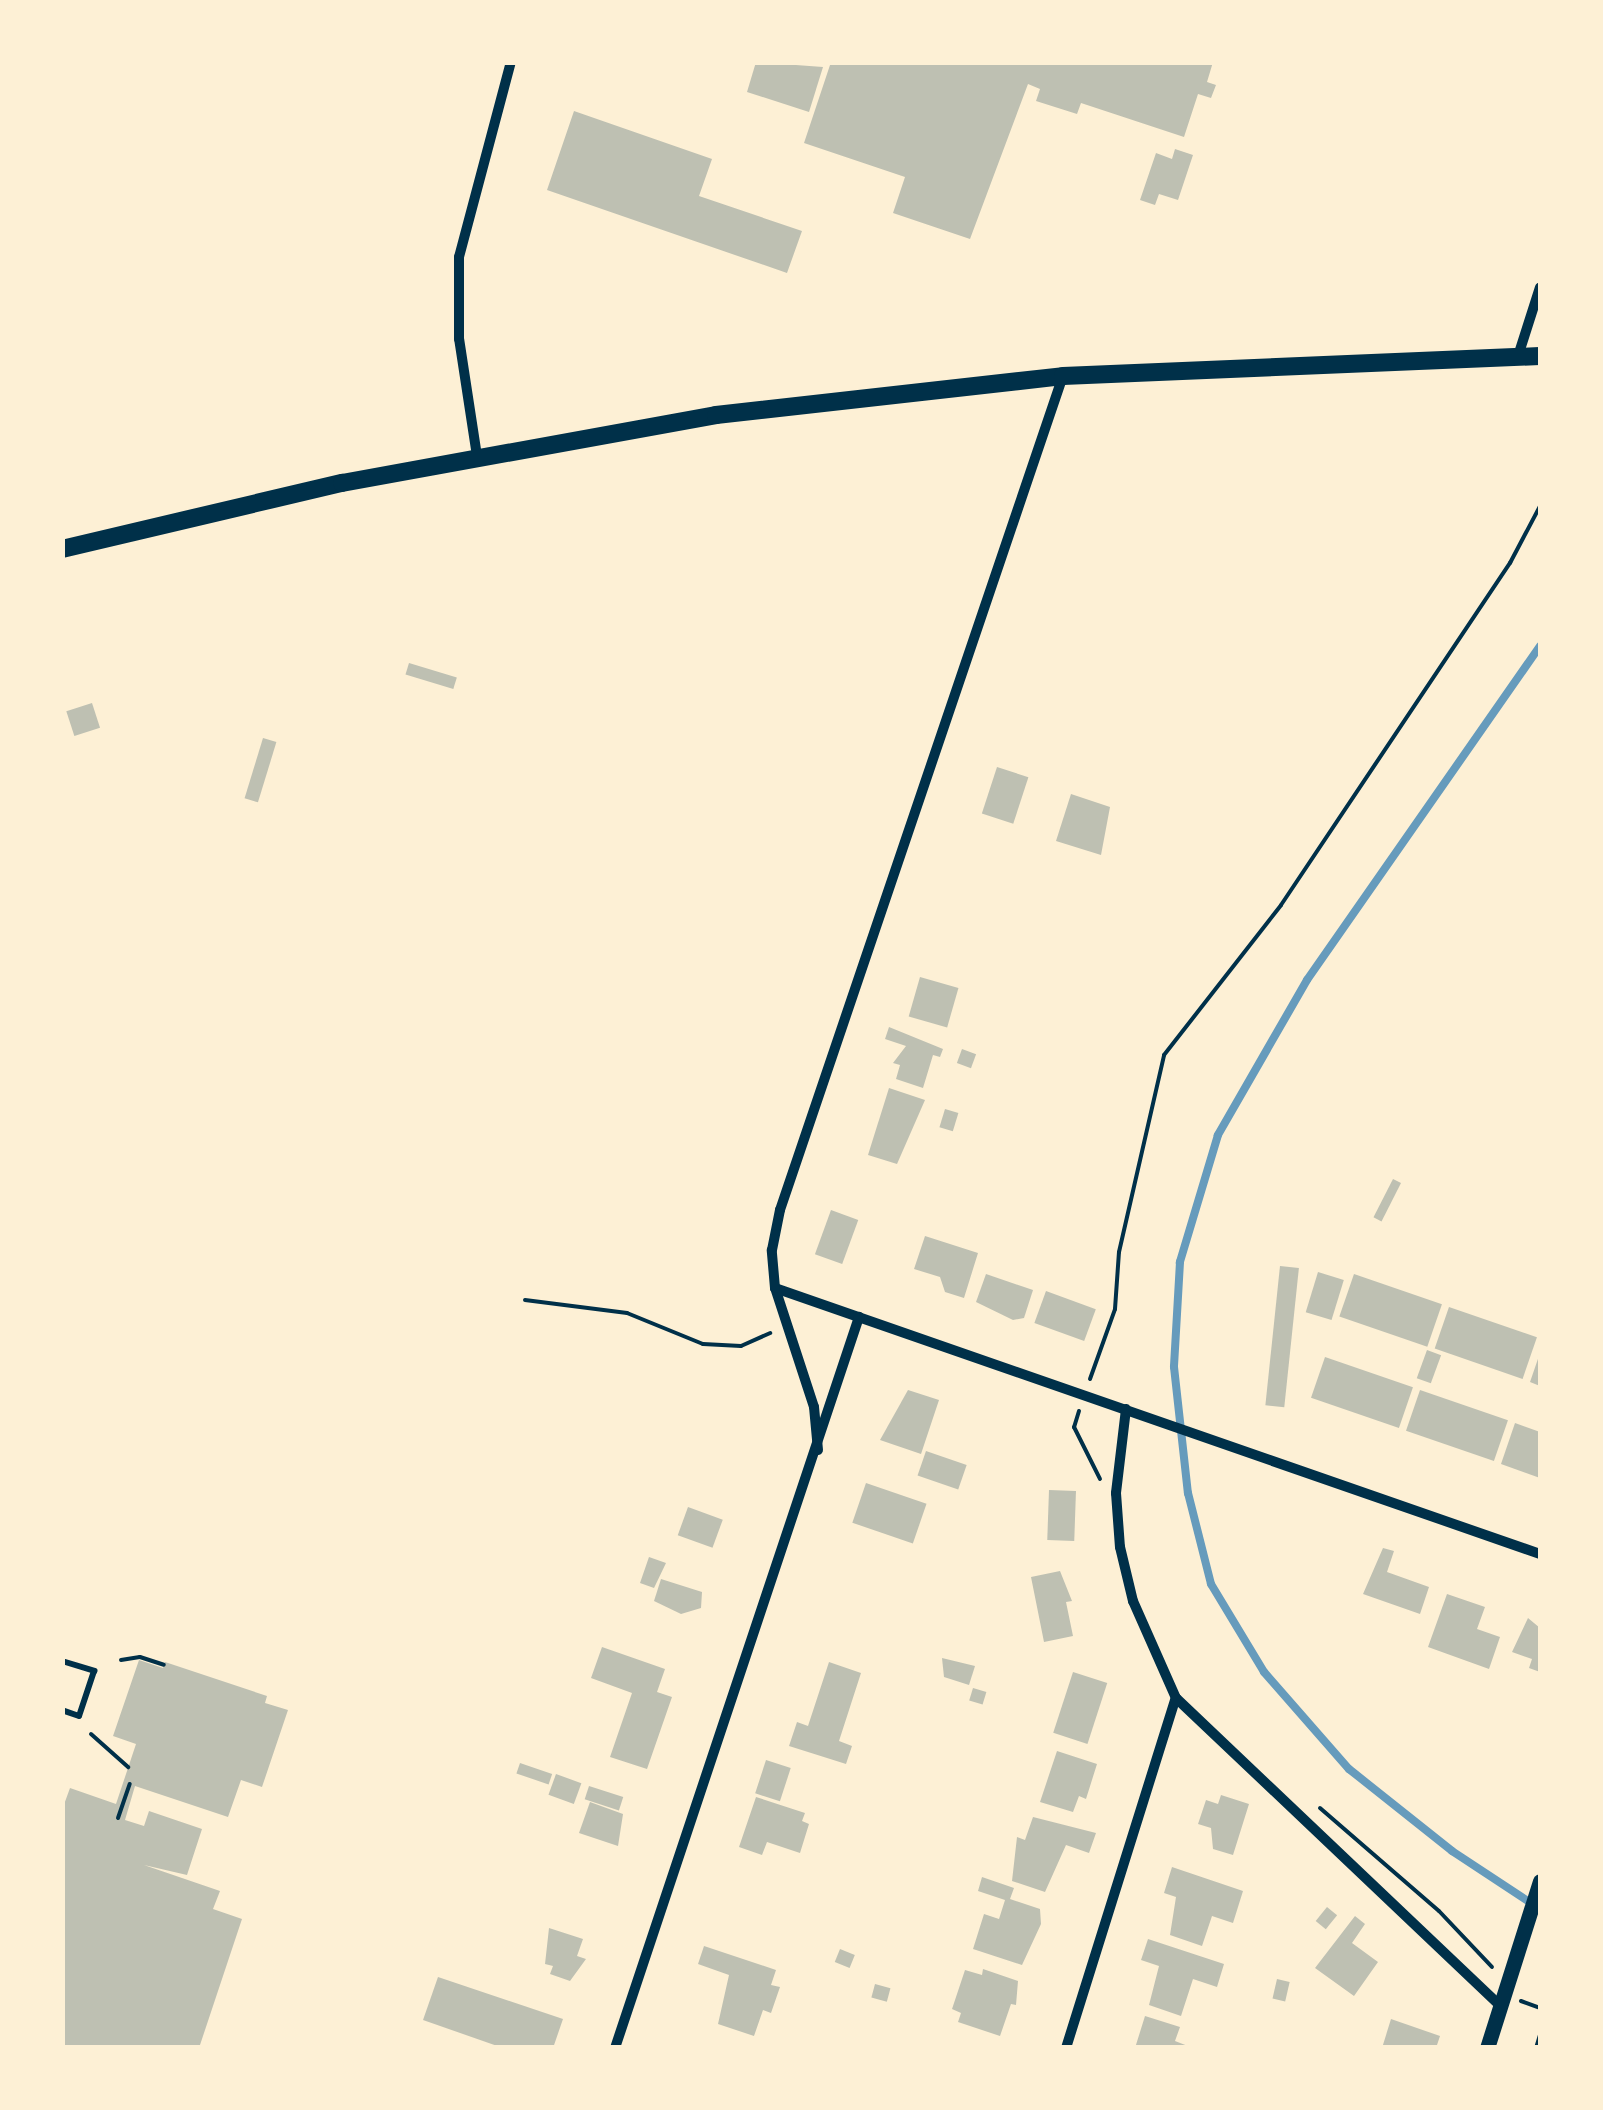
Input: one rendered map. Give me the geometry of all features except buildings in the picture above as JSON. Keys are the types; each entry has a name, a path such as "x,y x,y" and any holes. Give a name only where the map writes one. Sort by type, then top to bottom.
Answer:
{"main road":[{"path":"62,549 477,456 716,415 1064,376 1540,356"}],"street":[{"path":"477,456 458,339 459,257 510,62"},
{"path":"1518,356 1540,287"},
{"path":"818,1450 814,1407 775,1288 772,1250 792,1162 1064,376"},
{"path":"775,1288 1540,1554"},
{"path":"615,2048 818,1450 859,1317"},
{"path":"1126,1409 1116,1493 1133,1601 1176,1698 1500,2005"},
{"path":"1066,2048 1176,1698"},
{"path":"1486,2048 1540,1882"}],"lane":[{"path":"62,1661 94,1672 80,1716 62,1710"}],"path":[{"path":"1116,1493 1094,1474 1074,1427 1115,1309 1119,1252 1164,1055 1281,905 1510,562 1540,506"},
{"path":"525,1300 626,1313 703,1344 740,1346 786,1326"},
{"path":"122,1660 140,1657 164,1665"},
{"path":"91,1734 128,1767"},
{"path":"118,1818 130,1784"},
{"path":"1306,1796 1439,1911 1508,1984"},
{"path":"1536,2048 1540,2035"}],"waterway":[{"path":"1540,646 1307,980 1218,1135 1180,1262 1174,1367 1188,1493 1211,1584 1264,1672 1349,1769 1452,1851 1540,1909"}]}
